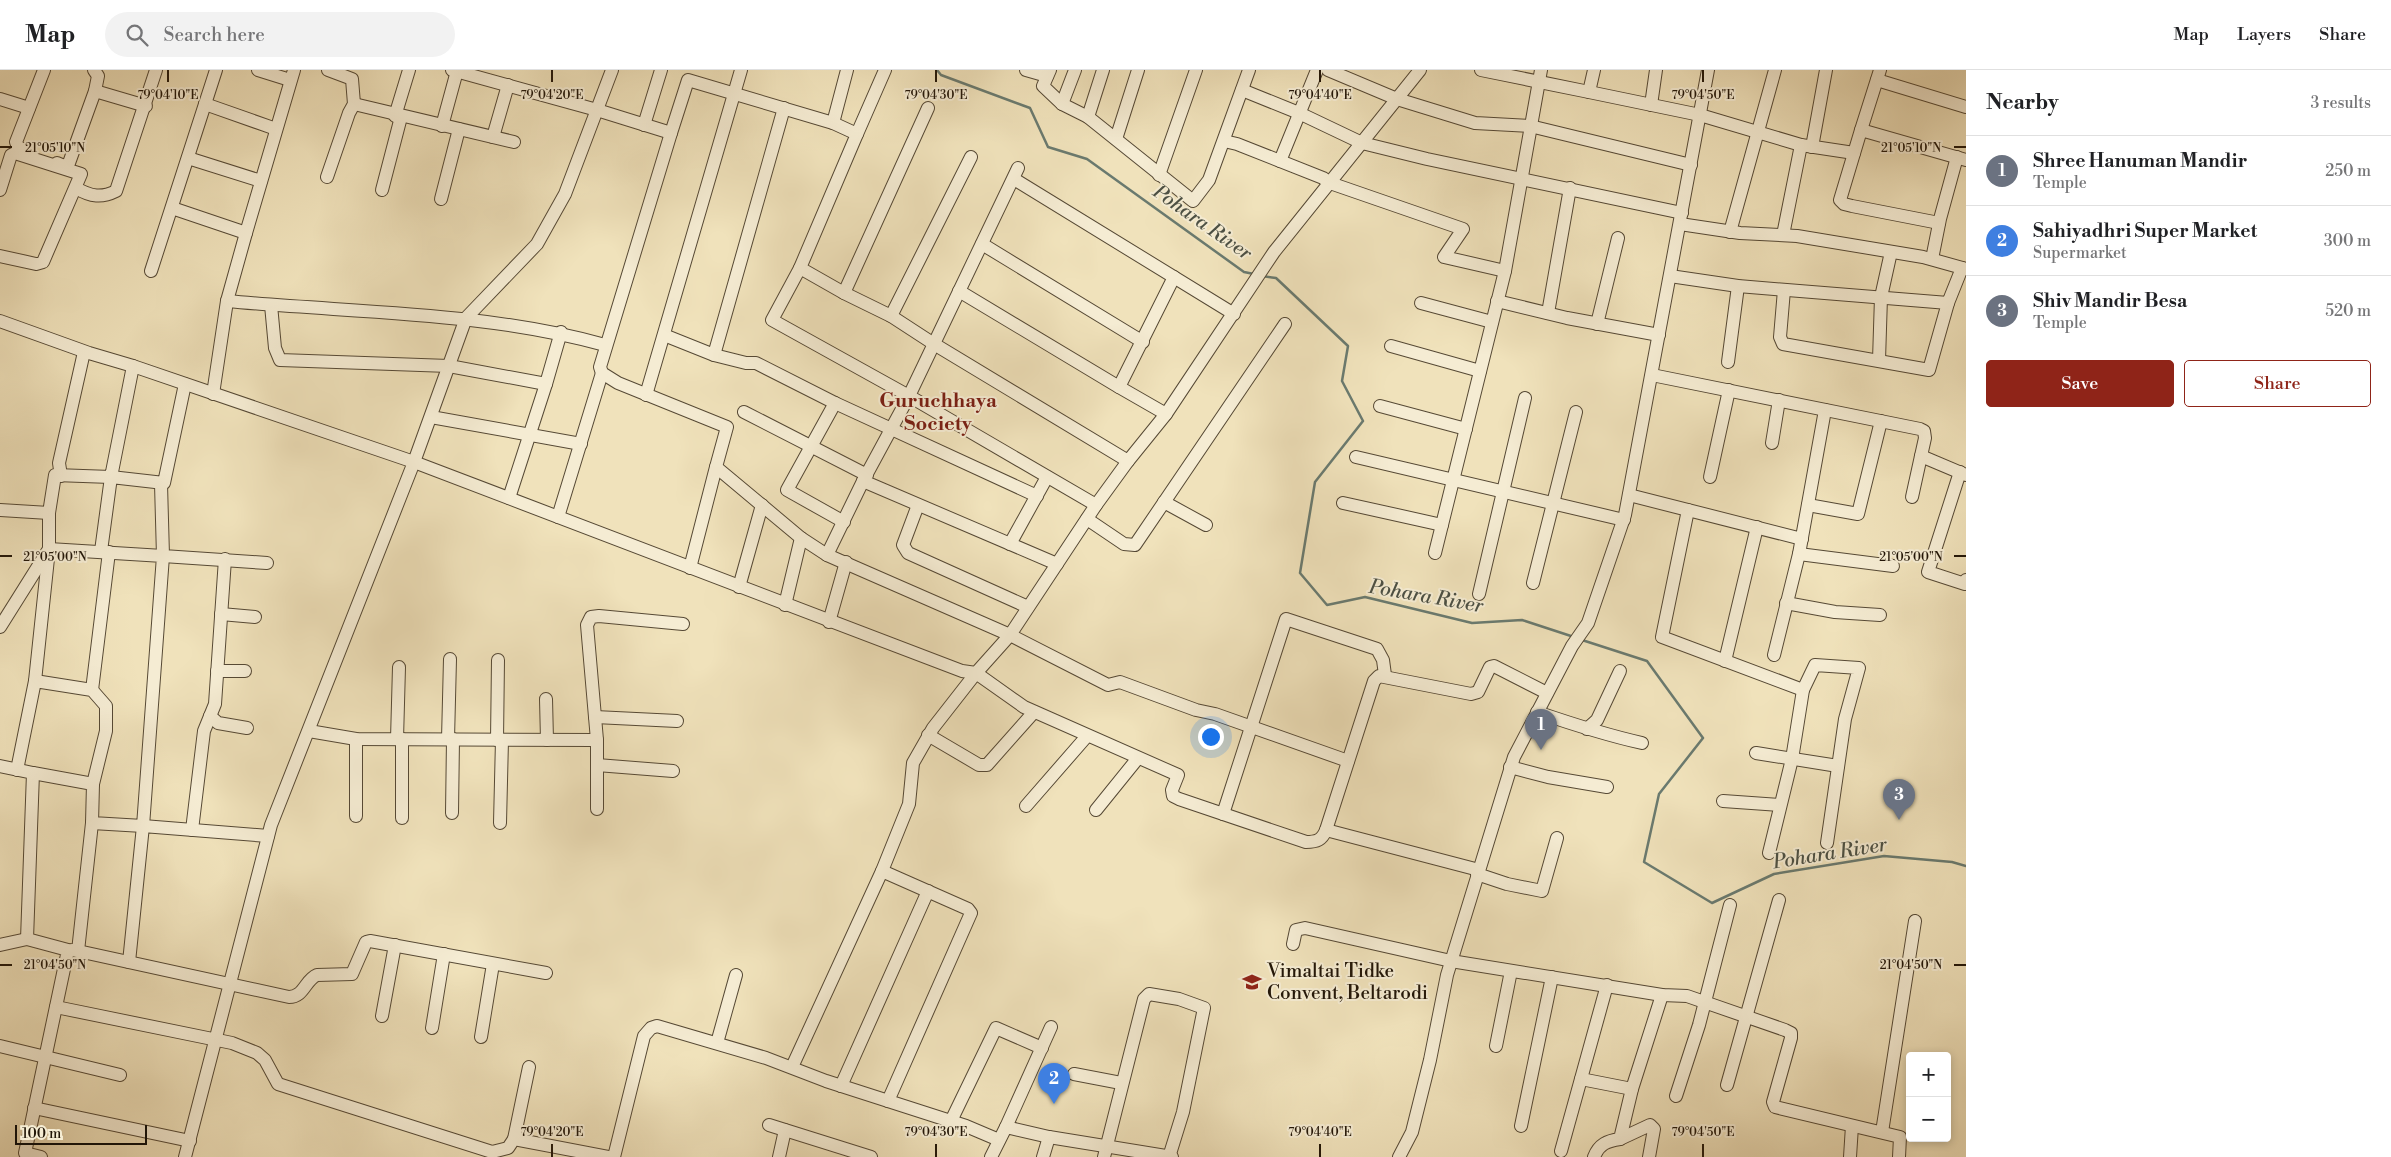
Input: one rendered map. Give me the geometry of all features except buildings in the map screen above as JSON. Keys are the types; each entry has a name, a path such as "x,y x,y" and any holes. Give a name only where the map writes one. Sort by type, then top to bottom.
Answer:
{"street":[{"path":"44,70 16,145 64,166 69,163 95,91 98,76 94,70"},
{"path":"76,188 83,192 104,197 116,191 146,106 156,70"},
{"path":"151,271 216,70"},
{"path":"213,394 227,301 292,75 258,70"},
{"path":"327,177 349,113 354,104 352,79 328,70"},
{"path":"382,190 409,70"},
{"path":"186,1157 268,836 414,462 466,318 537,244 565,194 612,70"},
{"path":"644,125 661,70"},
{"path":"646,395 741,70"},
{"path":"885,70 800,268 772,320 909,396 1096,505"},
{"path":"1026,70 1048,73 1043,86 1062,104 1088,117 1193,201 1209,180 1249,70"},
{"path":"1062,104 1075,70"},
{"path":"1088,117 1103,70"},
{"path":"1116,139 1138,70"},
{"path":"1159,175 1196,70"},
{"path":"1280,161 1317,70"},
{"path":"1328,70 1397,99 1475,123 1530,126 1691,165"},
{"path":"792,1067 882,871 909,804 913,762 928,735 976,673 1010,635 1096,505 1166,414 1274,252 1420,70"},
{"path":"1481,70 1540,75 1589,92 1700,115 1807,146 1854,153"},
{"path":"1589,92 1594,70"},
{"path":"1650,105 1656,70"},
{"path":"1399,1157 1412,1132 1430,1060 1451,961 1510,767 1572,646 1588,624 1624,520 1708,70"},
{"path":"1730,232 1775,70"},
{"path":"1783,235 1826,70"},
{"path":"442,126 454,71 596,110 671,133"},
{"path":"833,123 844,71"},
{"path":"1435,552 1505,271 1540,75"},
{"path":"1939,223 1844,204 1840,197 1878,75 1966,107"},
{"path":"558,517 602,373 600,367 605,344 688,80 833,123 857,134"},
{"path":"493,137 508,86"},
{"path":"1242,90 1299,113 1362,143 1427,159 1570,188 1730,232 1783,235 1932,259 1964,268 1948,303 1929,370 1783,344 1780,337 1784,290"},
{"path":"95,91 146,106"},
{"path":"0,99 29,108"},
{"path":"205,104 276,129"},
{"path":"354,104 398,116 514,142"},
{"path":"714,355 784,108"},
{"path":"844,293 928,108"},
{"path":"441,199 459,130"},
{"path":"1861,130 1961,159 1939,223 1932,259"},
{"path":"1224,141 1323,178 1330,183 1463,229 1444,256 1505,271"},
{"path":"0,190 11,155 15,153 80,173 81,177 42,262 36,264 0,256"},
{"path":"891,316 971,156"},
{"path":"188,158 261,181"},
{"path":"827,554 909,396 1016,174 1234,314"},
{"path":"1548,314 1570,188"},
{"path":"172,208 246,233"},
{"path":"1596,324 1618,238"},
{"path":"982,244 1143,342"},
{"path":"1879,360 1881,297 1891,252"},
{"path":"800,268 844,293 891,316 1128,461"},
{"path":"1670,276 1738,286 1948,303"},
{"path":"1119,387 1174,277"},
{"path":"1728,362 1738,286"},
{"path":"959,291 1166,414"},
{"path":"1497,300 1548,314 1659,335"},
{"path":"227,301 466,318 561,332 605,344"},
{"path":"1421,303 1492,322"},
{"path":"271,305 275,348 280,360 449,366 546,384"},
{"path":"0,321 84,352 133,366 414,462 829,622 962,671 976,673 1034,712 1178,775 1172,790 1173,796 1306,842 1316,842 1323,837 1374,680 1378,676 1385,675 1471,694 1478,692 1490,667 1494,666 1547,693"},
{"path":"1087,519 1124,544 1135,545 1285,324"},
{"path":"509,498 561,332"},
{"path":"664,335 714,355 746,363 756,363 891,430 1037,496"},
{"path":"1390,346 1480,371"},
{"path":"60,476 59,463 84,352"},
{"path":"92,690 112,477 133,366"},
{"path":"602,373 618,383 727,427 690,568"},
{"path":"1652,375 1924,431 1925,438 1912,497"},
{"path":"17,770 35,681 49,549 49,513 55,475 112,477 164,483 185,384"},
{"path":"1710,477 1729,390"},
{"path":"1478,594 1525,398"},
{"path":"1772,443 1779,400"},
{"path":"835,403 787,490 844,522"},
{"path":"1380,406 1466,429"},
{"path":"1774,655 1799,554 1825,410"},
{"path":"744,412 865,478 918,504 1057,564"},
{"path":"1533,582 1576,412"},
{"path":"431,417 581,444"},
{"path":"1808,505 1858,514 1880,421"},
{"path":"1921,456 1963,473 1928,572 1966,583"},
{"path":"1356,457 1624,520"},
{"path":"716,467 801,538 827,554 1010,635 1108,685 1120,682 1196,710 1215,714 1348,761"},
{"path":"1010,544 1047,477"},
{"path":"130,962 143,826 163,556 160,484 158,483"},
{"path":"1629,495 1802,539"},
{"path":"1164,502 1206,525"},
{"path":"918,504 903,545 908,552 1028,606"},
{"path":"1343,504 1442,525"},
{"path":"739,587 762,505"},
{"path":"0,510 49,513"},
{"path":"1688,510 1662,637 1804,690"},
{"path":"1725,661 1757,528"},
{"path":"785,605 801,538"},
{"path":"49,549 267,563"},
{"path":"0,627 49,549"},
{"path":"1799,554 1893,566"},
{"path":"192,830 204,731 214,704 225,559"},
{"path":"829,622 846,562"},
{"path":"1786,602 1835,612 1880,615"},
{"path":"221,614 255,617"},
{"path":"598,809 597,740 587,625 591,617 599,616 683,624"},
{"path":"1223,814 1286,620 1377,649 1383,660 1385,675"},
{"path":"450,659 452,813"},
{"path":"498,660 500,824"},
{"path":"1769,853 1792,759 1804,690 1814,665 1859,668 1845,718 1827,843"},
{"path":"399,667 402,818"},
{"path":"217,670 245,671"},
{"path":"1587,729 1597,720 1620,671"},
{"path":"35,681 92,690 106,706 106,732 93,784 92,823 73,950 56,1007 25,1153 41,1157"},
{"path":"546,698 547,740"},
{"path":"928,735 979,765 987,765 1034,712"},
{"path":"1537,712 1587,729 1642,743"},
{"path":"210,716 218,723 247,728"},
{"path":"595,717 677,721"},
{"path":"309,732 356,739 597,740"},
{"path":"1026,806 1087,736"},
{"path":"356,739 356,816"},
{"path":"1756,753 1838,766"},
{"path":"1096,810 1138,758"},
{"path":"597,765 673,771"},
{"path":"0,766 93,784"},
{"path":"1510,767 1548,777 1607,787"},
{"path":"28,939 33,773"},
{"path":"1723,801 1780,805"},
{"path":"92,823 268,836"},
{"path":"1326,830 1478,872 1507,884 1542,891 1557,838"},
{"path":"882,871 968,909 971,913 971,917 888,1101"},
{"path":"841,1086 928,891"},
{"path":"1727,1086 1779,900"},
{"path":"1676,1096 1699,1025 1730,905"},
{"path":"1882,1132 1914,921"},
{"path":"1293,944 1296,930 1305,928 1451,961 1662,995 1687,996 1746,1016 1791,1033 1773,1102 1775,1107 1900,1137 1899,1157"},
{"path":"0,945 28,939 295,998 313,977 352,974 366,942 395,945 546,973"},
{"path":"382,1016 395,945"},
{"path":"432,1028 444,954"},
{"path":"481,1038 494,964"},
{"path":"1496,1046 1511,971"},
{"path":"717,1043 736,975"},
{"path":"1521,1126 1552,977"},
{"path":"1561,1151 1607,985"},
{"path":"1006,1126 1105,1152 1170,1157 1183,1112 1204,1008 1178,999 1149,994 1144,999 1121,1083 1105,1152"},
{"path":"1620,1139 1632,1090 1662,995"},
{"path":"56,1007 216,1039 257,1053 265,1060 278,1084 492,1152 508,1148 514,1139 529,1067"},
{"path":"614,1157 647,1032 657,1026 792,1067 841,1086 951,1121 999,1140"},
{"path":"991,1157 1051,1027"},
{"path":"951,1121 996,1028 1042,1048"},
{"path":"0,1046 120,1075"},
{"path":"1074,1074 1121,1083"},
{"path":"1581,1079 1632,1090"},
{"path":"34,1108 190,1141"},
{"path":"770,1125 865,1156"},
{"path":"1594,1157 1598,1149 1605,1142 1620,1139 1650,1125 1654,1129 1649,1157"},
{"path":"1850,1157 1852,1126"},
{"path":"779,1157 785,1130"},
{"path":"1044,1157 1049,1137"},
{"path":"514,1139 608,1157"}],"waterway":[{"name":"Pohara River","path":"937,70 941,75 1030,108 1048,147 1087,159 1244,272 1254,274"},
{"name":"Pohara River","path":"1262,276 1276,278 1348,346 1342,381 1363,421 1315,482 1300,573 1327,605 1365,597 1472,623 1522,620 1574,637"},
{"name":"Pohara River","path":"1582,640 1647,661 1703,738 1659,794 1644,862 1712,903 1774,874 1884,856 1952,862 1966,866"}],"place":[{"name":"Shree Hanuman Mandir","path":"1541,750"},
{"name":"Shiv Mandir Besa","path":"1899,820"},
{"name":"Vimaltai Tidke Convent, Beltarodi","path":"1252,982"},
{"name":"Sahiyadhri Super Market","path":"1054,1104"}],"district":[{"name":"Guruchhaya Society","path":"938,412"}]}
